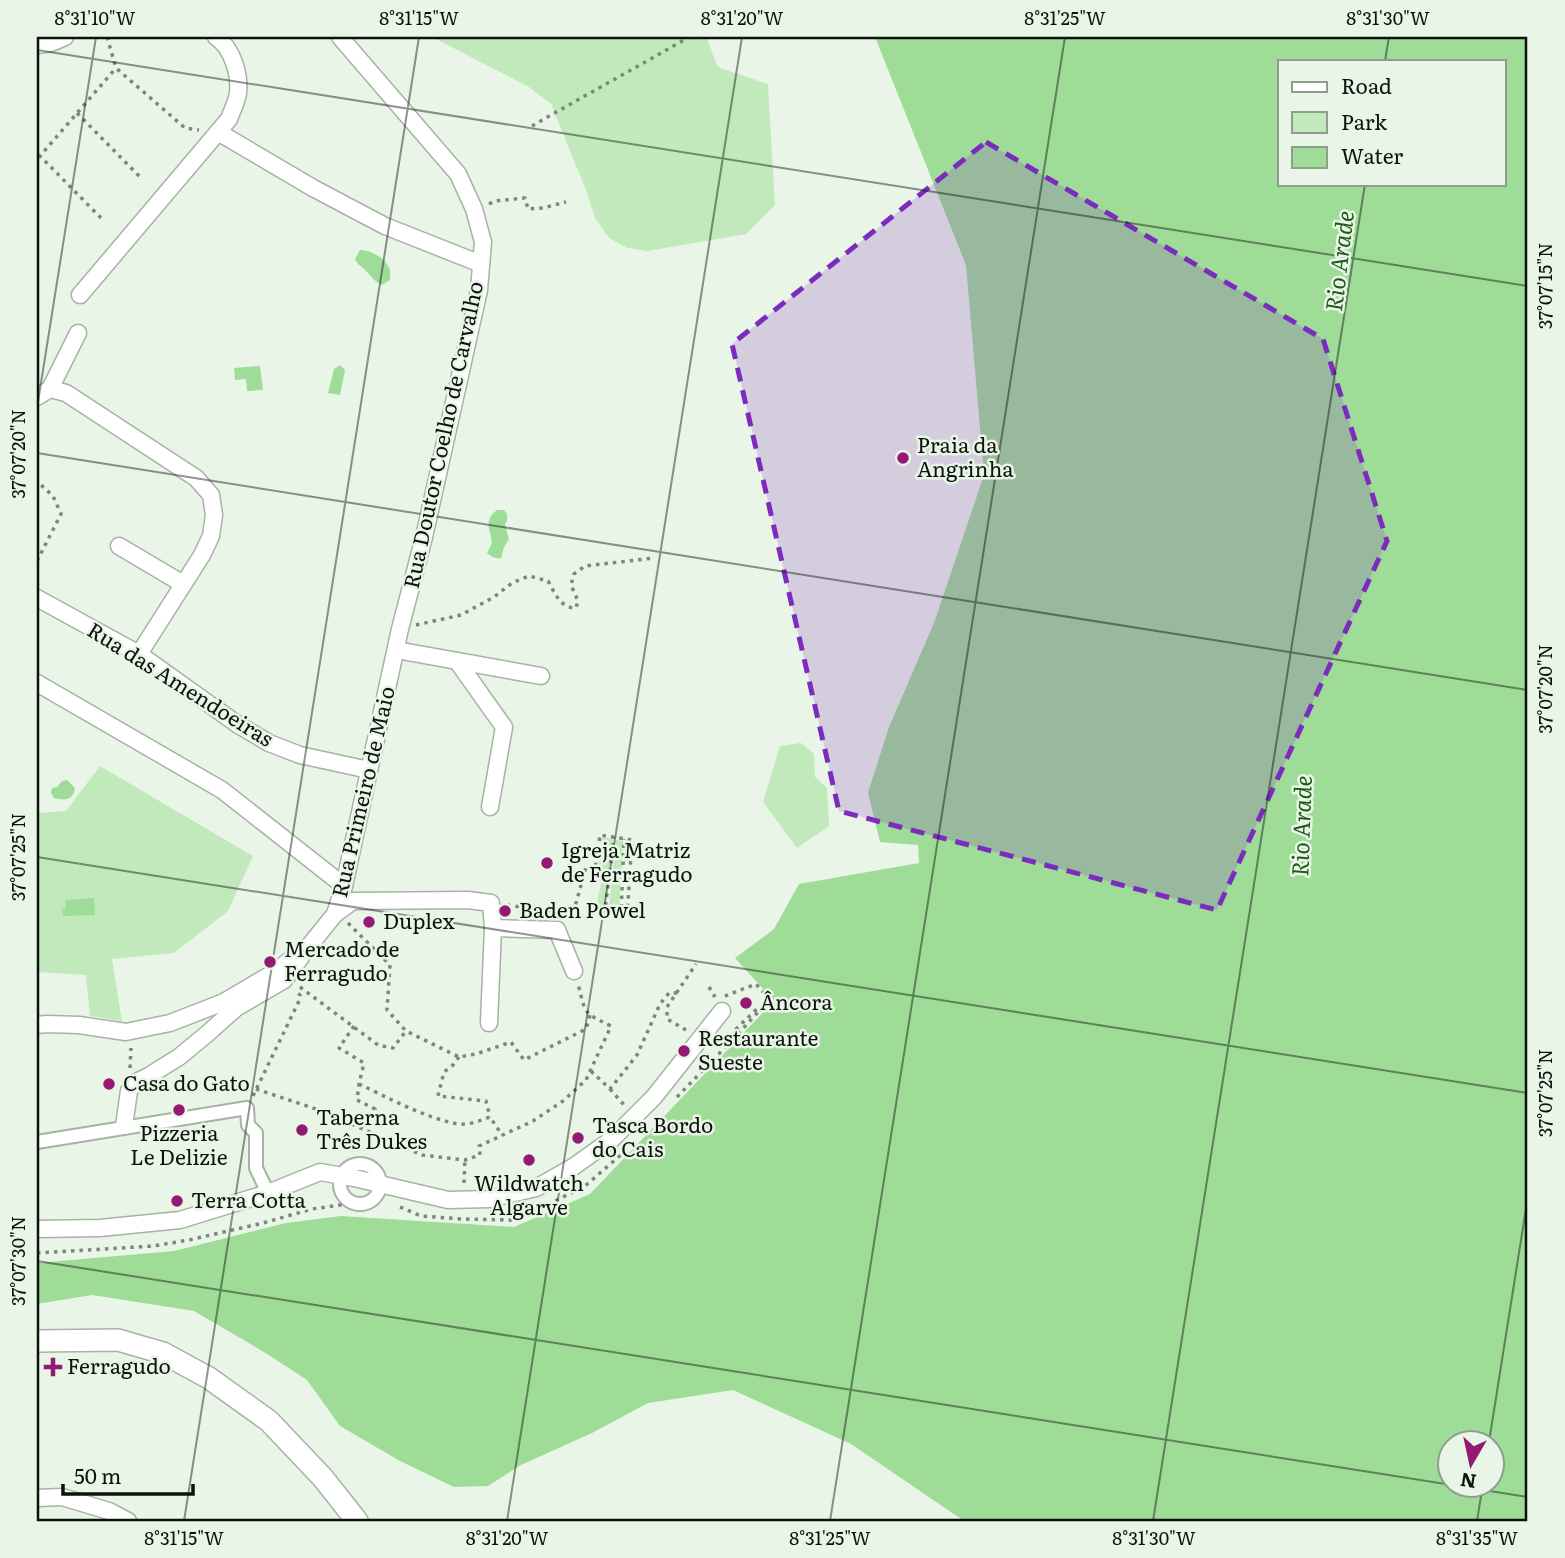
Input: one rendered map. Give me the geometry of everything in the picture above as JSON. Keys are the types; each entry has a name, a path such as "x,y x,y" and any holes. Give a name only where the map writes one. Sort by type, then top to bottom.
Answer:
{"street":[{"path":"37,45 65,37"},
{"path":"80,295 229,119 238,94 237,68 222,41 216,37"},
{"name":"Rua Doutor Coelho de Carvalho","path":"340,37 458,174 474,209 483,242 479,290 424,537 400,629"},
{"path":"218,132 313,188 385,226 481,264"},
{"path":"78,333 51,393 196,478 211,495 214,515 211,537 139,654"},
{"path":"119,546 183,584"},
{"name":"Rua das Amendoeiras","path":"37,598 139,654 237,724 270,743 300,755 369,770"},
{"name":"Rua Primeiro de Maio","path":"37,1025 79,1025 126,1032 170,1023 224,1002 273,973 310,945 335,914 344,886 400,629"},
{"path":"396,650 541,676"},
{"path":"457,661 505,727 491,807"},
{"path":"37,683 222,790 344,886"},
{"path":"335,914 353,901 468,900 491,903 493,928 489,1023"},
{"path":"493,928 557,930 573,971"},
{"path":"124,1126 129,1091 134,1083 179,1057 236,1008 285,979 310,945"},
{"path":"37,1229 100,1228 180,1220 268,1194 320,1172 341,1175 380,1191 448,1200 489,1199 536,1188 573,1167 611,1140 654,1097 701,1039 719,1005"},
{"path":"37,1142 247,1108 247,1125 256,1133 256,1168 268,1194"},
{"path":"341,1175 341,1190 348,1201 366,1203 380,1191"},
{"path":"37,1341 118,1340 163,1353 209,1378 269,1421 323,1478 357,1521"},
{"path":"37,1498 62,1497 108,1511 128,1521"}],"path":[{"path":"107,37 116,68 185,128"},
{"path":"532,126 689,37"},
{"path":"101,218 40,156 116,68"},
{"path":"77,113 141,178"},
{"path":"495,201 525,198 528,209 566,202"},
{"path":"37,561 61,514 53,495 40,484"},
{"path":"400,629 461,615 494,597 512,583 529,576 548,581 560,602 567,608 576,608 578,601 571,585 574,574 585,566 654,558"},
{"path":"491,903 573,914 586,867 596,869 600,835 614,837 624,839 632,840 627,918 605,910 614,837"},
{"path":"621,916 624,839"},
{"path":"335,914 353,927 390,965 387,1010 406,1031 459,1057 477,1054 511,1042 524,1059 586,1029 590,1015"},
{"path":"696,964 667,1007 667,1018 701,1039"},
{"path":"285,979 300,995 299,1001 256,1089 322,1111 422,1155 465,1160 480,1155 479,1146 533,1121 563,1101 586,1080 611,1026 590,1015 584,1008 573,971"},
{"path":"285,979 355,1026 378,1045 393,1048 406,1031"},
{"path":"709,988 719,1005"},
{"path":"610,1089 637,1055 660,1004 668,993 678,993"},
{"path":"738,1034 760,1011"},
{"path":"355,1026 339,1048 365,1063 357,1100 375,1109 367,1130"},
{"path":"129,1091 132,1031"},
{"path":"459,1057 444,1072 438,1096 486,1101 490,1117 502,1136"},
{"path":"591,1071 635,1115"},
{"path":"359,1084 414,1111 459,1124 490,1117"},
{"path":"464,1199 465,1160"},
{"path":"37,1253 153,1246 214,1234 312,1209 340,1205 368,1206 380,1191"}],"highlighted area":[{"path":"986,142 1323,339 1387,541 1217,910 839,811 732,344"}],"green space":[{"path":"432,37 706,37 718,67 768,84 775,205 746,234 648,251 627,248 609,238 595,218 551,104 529,87"},
{"path":"801,743 814,754 815,777 827,788 829,826 797,848 763,802 780,746"},
{"path":"100,766 253,856 228,911 174,953 112,959 122,1021 90,1016 86,975 37,972 37,813 66,811"},
{"path":"602,837 613,839 605,910 596,907 603,876 598,874"},
{"path":"616,840 623,841 619,912 609,907"}],"water":[{"name":"Rio Arade","path":"875,37 1528,37 1528,1521 964,1521 851,1444 733,1390 648,1403 592,1433 521,1465 488,1486 454,1487 400,1461 340,1426 307,1380 194,1311 92,1295 37,1304 37,1263 174,1251 286,1223 341,1216 514,1227 590,1194 774,1001 735,958 774,929 799,884 919,863 918,845 880,842 868,793 889,727 934,623 984,475 966,265"},
{"path":"360,250 373,253 385,261 390,269 390,280 382,285 359,265 355,259"},
{"path":"340,365 345,370 340,395 328,393 334,369"},
{"path":"260,366 263,390 247,391 246,379 235,380 234,368"},
{"path":"497,510 504,510 507,514 505,524 509,539 501,558 487,553 492,543 489,521"},
{"path":"67,780 75,788 73,795 65,799 54,798 52,788"},
{"path":"94,898 95,915 63,916 65,900"}],"place":[{"name":"Praia da Angrinha","path":"903,458"},
{"name":"Igreja Matriz de Ferragudo","path":"547,863"},
{"name":"Baden Powel","path":"505,911"},
{"name":"Duplex","path":"369,922"},
{"name":"Mercado de Ferragudo","path":"270,962"},
{"name":"Âncora","path":"746,1003"},
{"name":"Restaurante Sueste","path":"684,1051"},
{"name":"Casa do Gato","path":"109,1084"},
{"name":"Pizzeria Le Delizie","path":"179,1110"},
{"name":"Taberna Três Dukes","path":"302,1130"},
{"name":"Tasca Bordo do Cais","path":"578,1138"},
{"name":"Wildwatch Algarve","path":"529,1160"},
{"name":"Terra Cotta","path":"177,1201"},
{"name":"Ferragudo","path":"53,1367"}]}
